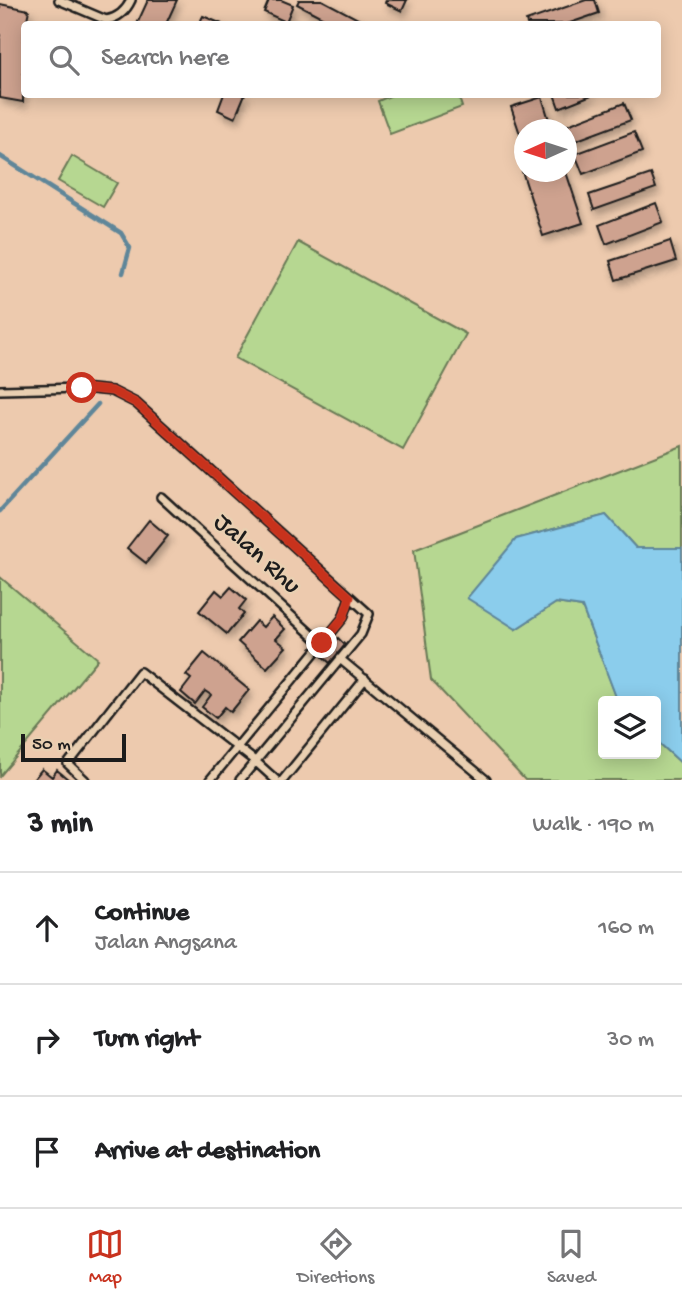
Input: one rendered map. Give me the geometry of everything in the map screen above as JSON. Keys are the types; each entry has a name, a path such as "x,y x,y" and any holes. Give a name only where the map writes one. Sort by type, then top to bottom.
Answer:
{"lane":[{"path":"59,0 106,20 114,19 127,9 131,0"},
{"path":"0,390 82,388 112,391 136,403 369,614 361,634 240,780"},
{"name":"Jalan Rhu","path":"161,497 322,643"},
{"path":"210,780 343,618 350,597"},
{"path":"340,659 486,780"},
{"path":"85,780 68,764 141,672 256,761 276,780"},
{"path":"283,780 365,679"}],"green space":[{"path":"385,98 459,98 462,107 390,134 378,101"},
{"path":"72,156 117,183 103,207 58,181"},
{"path":"298,242 466,334 403,450 235,358"},
{"path":"682,446 682,548 636,548 606,515 516,539 516,629 556,603 582,607 616,696 598,696 598,759 661,759 661,745 682,764 682,780 525,780 431,680 414,550"},
{"path":"0,577 98,659 0,776"}],"water":[{"path":"606,515 636,548 682,548 682,764 661,745 661,696 616,696 582,607 556,603 516,629 467,598 516,539"}],"building":[{"path":"148,0 177,0 167,21 138,21"},
{"path":"269,0 281,0 293,5 286,21 264,12"},
{"path":"299,0 322,0 360,20 329,21 297,4"},
{"path":"386,0 407,0 402,11 385,3"},
{"path":"586,0 595,0 599,13 576,21 526,21"},
{"path":"0,4 29,10 27,21 21,21 23,102 0,98"},
{"path":"203,16 215,21 200,21"},
{"path":"222,98 243,98 235,118 218,110"},
{"path":"542,98 549,119 515,119 511,107"},
{"path":"555,98 584,98 559,108"},
{"path":"624,103 631,120 577,140 577,121"},
{"path":"634,132 642,152 583,174 577,153"},
{"path":"651,174 656,188 594,210 589,195"},
{"path":"526,182 569,182 583,223 543,236"},
{"path":"656,203 663,222 606,244 599,225"},
{"path":"670,241 676,261 616,280 610,261"},
{"path":"149,520 168,536 146,563 127,548"},
{"path":"231,587 246,600 239,609 244,614 227,634 199,611 216,590 223,596"},
{"path":"272,617 285,629 276,639 286,647 267,668 238,642 256,621 263,627"},
{"path":"338,638 345,645 330,663 322,656"},
{"path":"204,653 249,690 231,712 225,707 216,718 202,707 211,695 205,691 195,704 181,692 191,679 186,675"},
{"path":"42,769 52,777 57,770 69,780 33,780"}],"waterway":[{"path":"0,156 121,233 130,248 123,273"},
{"path":"0,511 98,404"}],"route":[{"path":"82,388 112,391 136,403 350,597 343,618 322,643"}]}
